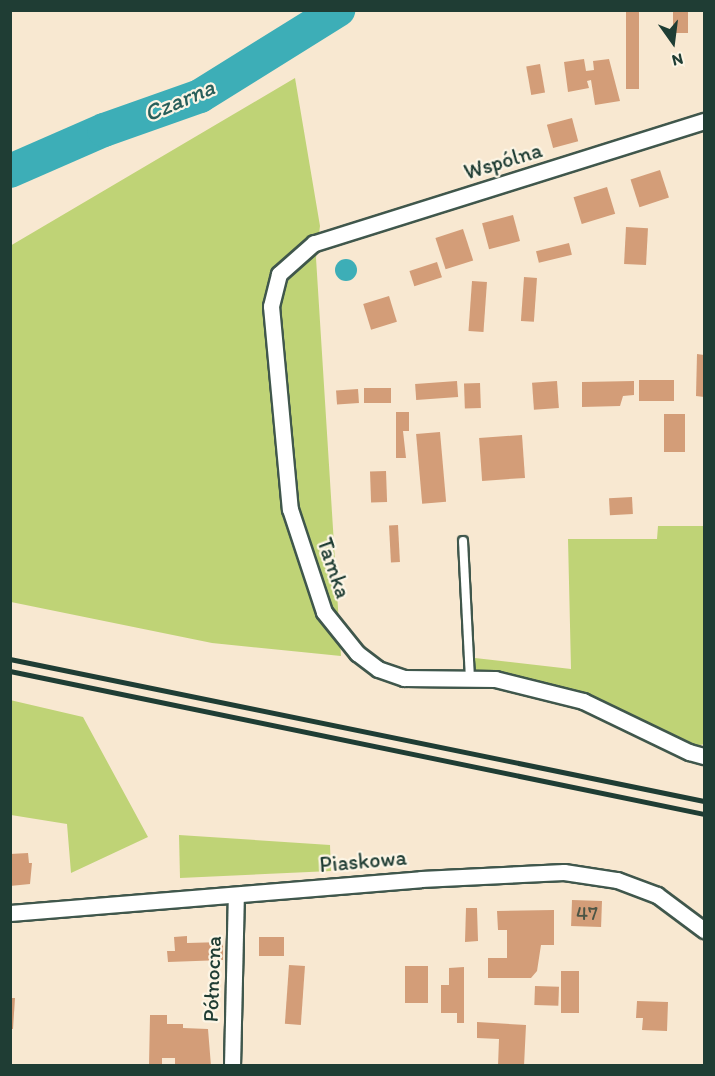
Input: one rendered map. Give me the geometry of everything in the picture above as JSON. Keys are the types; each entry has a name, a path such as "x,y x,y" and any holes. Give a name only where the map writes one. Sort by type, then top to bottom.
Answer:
{"street":[{"name":"Wspólna","path":"314,243 705,121"},
{"name":"Tamka","path":"314,243 279,274 271,306 290,509 324,612 357,653 378,669 404,678 495,679 583,701 705,756"},
{"name":"Piaskowa","path":"10,913 421,879 564,872 594,875 657,895 705,930"},
{"name":"Północna","path":"232,1065 236,895"}],"lane":[{"path":"463,541 470,678"}],"green space":[{"path":"295,78 320,226 316,258 341,656 212,643 11,602 10,246"},
{"path":"658,526 704,526 704,744 689,748 584,696 475,672 475,658 571,669 568,539 657,539"},
{"path":"10,700 83,717 148,837 71,873 67,824 11,815"},
{"path":"179,835 330,845 331,871 180,878"}],"water":[{"path":"346,259 354,262 357,270 354,278 346,281 338,278 335,270 338,262"}],"building":[{"path":"626,10 639,10 639,89 626,89"},
{"path":"673,10 688,10 688,33 673,33"},
{"path":"584,59 586,71 594,70 593,61 609,59 620,101 595,105 591,80 587,81 589,88 568,92 564,62"},
{"path":"540,64 545,93 531,95 526,66"},
{"path":"572,118 578,141 553,148 547,125"},
{"path":"660,170 669,198 639,207 631,180"},
{"path":"607,187 615,214 582,224 574,197"},
{"path":"513,215 520,241 489,249 482,223"},
{"path":"626,227 648,228 646,265 624,264"},
{"path":"463,229 473,260 446,269 435,238"},
{"path":"569,243 572,255 539,263 536,251"},
{"path":"437,262 442,277 414,286 409,271"},
{"path":"524,277 537,278 534,322 521,321"},
{"path":"472,281 487,282 483,332 469,331"},
{"path":"389,296 397,322 371,330 363,304"},
{"path":"697,354 704,355 704,397 696,396"},
{"path":"639,380 674,380 674,401 639,401"},
{"path":"457,381 458,397 416,400 415,384"},
{"path":"557,381 559,408 534,410 532,383"},
{"path":"634,381 634,395 623,396 620,406 582,407 582,382"},
{"path":"480,383 481,408 465,409 464,384"},
{"path":"364,388 391,388 391,403 364,403"},
{"path":"358,389 359,403 337,405 336,391"},
{"path":"396,412 409,412 409,431 403,431 406,458 396,458"},
{"path":"664,414 685,414 685,452 664,452"},
{"path":"440,432 446,502 422,504 416,434"},
{"path":"522,435 525,478 482,481 479,438"},
{"path":"386,471 387,502 371,503 370,472"},
{"path":"632,497 633,514 610,515 609,498"},
{"path":"389,525 398,525 400,562 391,562"},
{"path":"28,853 29,863 32,863 30,884 10,886 10,854"},
{"path":"572,900 602,901 601,927 571,926"},
{"path":"466,908 477,908 478,941 465,942"},
{"path":"554,910 554,945 541,945 537,971 531,978 488,978 488,958 507,958 507,930 498,930 497,911"},
{"path":"187,936 187,943 223,942 223,960 168,962 167,951 175,951 174,937"},
{"path":"259,937 284,937 284,956 259,956"},
{"path":"289,965 305,966 301,1025 285,1024"},
{"path":"405,966 428,966 428,1003 405,1003"},
{"path":"464,967 464,1023 457,1023 457,1013 441,1013 441,985 449,985 449,968"},
{"path":"561,971 579,971 579,1013 561,1013"},
{"path":"535,986 559,987 558,1006 534,1005"},
{"path":"10,998 15,998 13,1029 10,1029"},
{"path":"637,1001 668,1002 667,1031 642,1030 643,1018 636,1018"},
{"path":"150,1015 167,1015 167,1024 183,1024 183,1028 208,1029 211,1066 175,1066 175,1058 162,1058 162,1066 149,1066"},
{"path":"477,1022 526,1025 524,1066 498,1066 499,1039 477,1038"}],"waterway":[{"name":"Czarna","path":"10,171 104,130 200,96 338,10"}],"railway":[{"path":"10,659 704,801"},
{"path":"10,671 704,814"}]}
